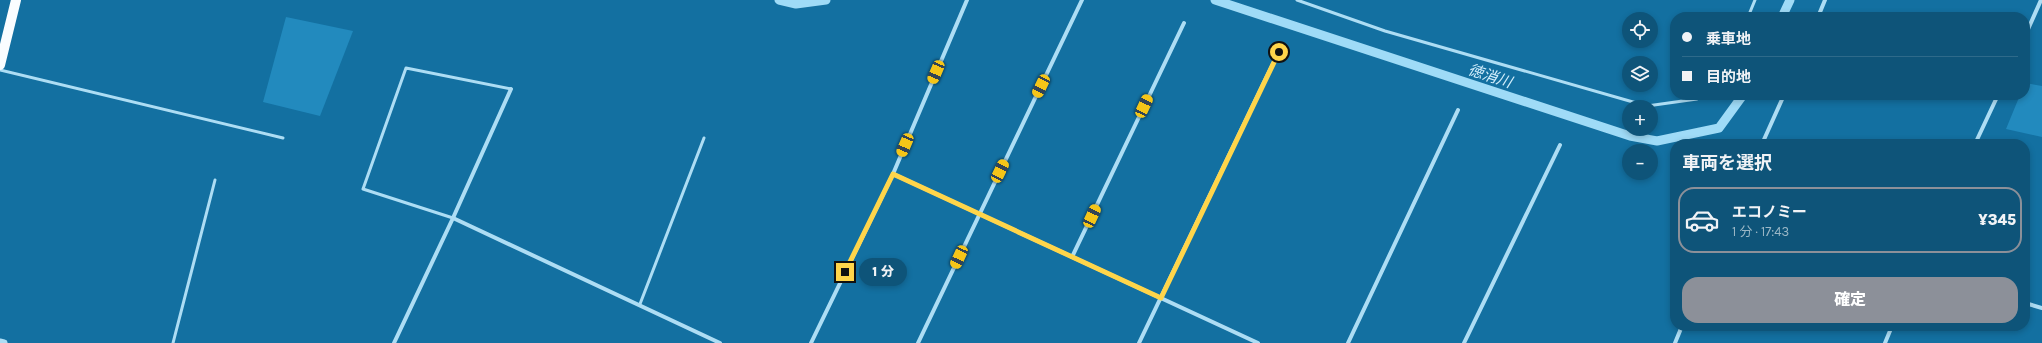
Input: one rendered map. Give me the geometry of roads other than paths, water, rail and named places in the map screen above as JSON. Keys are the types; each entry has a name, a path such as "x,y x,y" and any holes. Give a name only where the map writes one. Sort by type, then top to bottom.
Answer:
{"main road":[{"path":"0,65 16,0"}],"street":[{"path":"810,343 893,174 968,0"},
{"path":"918,343 1082,0"},
{"path":"1820,12 1825,0"},
{"path":"2030,25 2041,0"},
{"path":"1072,257 1184,23"},
{"path":"1139,343 1279,52"},
{"path":"394,343 453,218 511,89"},
{"path":"1764,139 1782,100"},
{"path":"1977,139 1996,100"},
{"path":"1348,343 1458,110"},
{"path":"1464,343 1560,145"},
{"path":"893,174 1258,343"},
{"path":"453,218 640,304 720,343"},
{"path":"2030,305 2042,308"},
{"path":"1675,343 1680,331"},
{"path":"1885,343 1890,331"},
{"path":"0,342 4,343"}],"lane":[{"path":"1297,0 1385,31 1647,106 1697,100"},
{"path":"1750,12 1755,0"},
{"path":"453,218 363,189 406,68 511,89"},
{"path":"0,70 283,138"},
{"path":"640,304 704,138"},
{"path":"173,343 215,180"}],"waterway":[{"name":"徳消川","path":"779,0 796,4 826,0"},
{"name":"徳消川","path":"1215,0 1630,136 1657,141 1719,128 1739,100"},
{"name":"徳消川","path":"1784,12 1790,0"}]}
